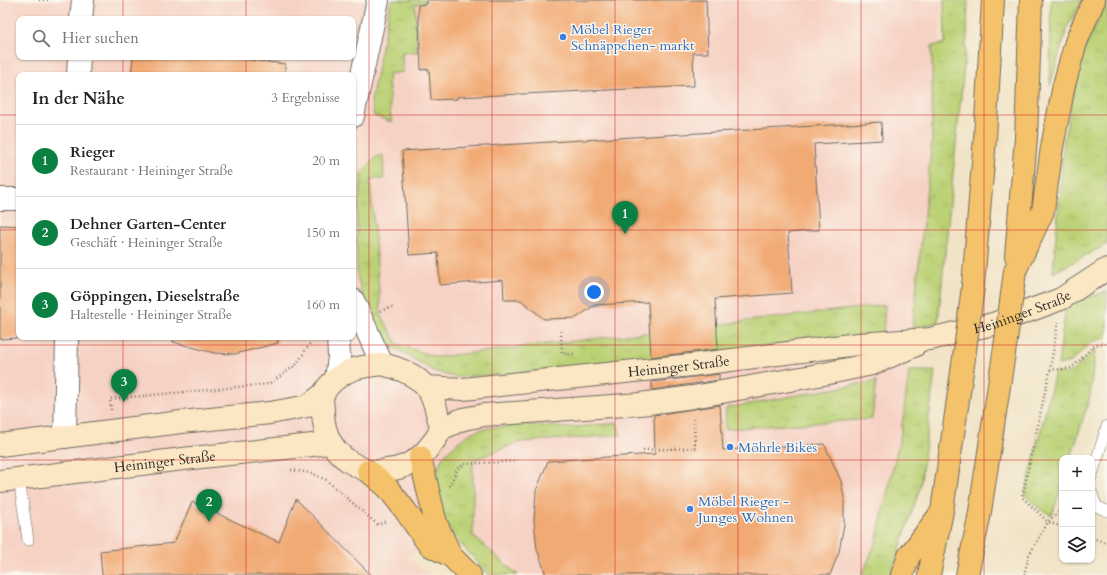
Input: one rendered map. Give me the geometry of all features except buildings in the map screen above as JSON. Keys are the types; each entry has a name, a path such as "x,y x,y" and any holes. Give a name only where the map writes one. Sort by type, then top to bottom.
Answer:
{"highway":[{"path":"929,575 942,511 973,286 985,138 993,0"},
{"path":"967,575 979,518 1015,272 1026,138 1031,0"},
{"path":"1015,272 1043,211 1052,147 1064,85 1076,42 1094,0"},
{"path":"420,457 436,523 451,556"},
{"path":"368,471 387,487 429,545 451,556 470,575"},
{"path":"902,575 909,556 942,511"}],"main road":[{"name":"Heininger Straße","path":"427,387 463,389 692,365 858,344 930,339 993,324 1062,299 1107,269"},
{"name":"Heininger Straße","path":"441,429 463,420 484,414 650,404 824,374 872,364 930,339"},
{"path":"3,446 308,406 322,396 336,379 348,371 382,364 403,370 427,387 436,407 441,429 435,440 420,457 402,467 391,470 368,471 349,461 340,454 331,443 326,433 322,396"},
{"name":"Heininger Straße","path":"10,480 198,457 331,443"}],"street":[{"path":"81,16 82,0"},
{"path":"356,102 378,0"},
{"path":"78,72 79,60"},
{"path":"0,199 16,199"},
{"path":"356,307 382,364"},
{"path":"65,437 67,340"},
{"path":"336,379 338,340"}],"lane":[{"path":"1095,465 1107,426"},
{"path":"10,480 28,540"},
{"path":"1095,503 1096,506 1107,511"}],"path":[{"path":"39,0 48,0"},
{"path":"1059,526 1048,522 1022,497 1050,370 1062,299"},
{"path":"110,400 269,384 296,365 312,340"},
{"path":"1050,370 1070,368 1094,346 1104,343 1107,344"},
{"path":"431,503 443,497 458,468 465,464 517,461"},
{"path":"283,470 311,473 326,480 378,525 405,510"},
{"path":"1024,575 1029,555 1048,522 1059,512"},
{"path":"1095,539 1107,543"}],"shaded area":[{"path":"0,0 943,0 925,205 901,433 876,542 862,575 500,575 456,521 409,557 428,575 0,575"}],"green space":[{"path":"391,0 425,0 425,3 415,4 418,52 402,52 403,72 388,74 392,122 374,116 371,101"},
{"path":"944,0 968,0 967,36 938,322 912,329 932,139 932,46 945,43"},
{"path":"1051,0 1082,0 1067,28 1050,86"},
{"path":"1107,1 1107,244 1053,273 1064,139 1081,57"},
{"path":"383,155 384,179 370,179 381,314 397,344 436,357 885,305 883,334 498,375 452,377 434,371 380,339 366,310 357,275 357,217 362,173 376,157"},
{"path":"1107,291 1107,338 1093,341 1071,362 1058,365 1066,305"},
{"path":"1095,350 1090,396 1072,455 1059,455 1059,494 1052,515 1041,510 1025,495 1055,372 1064,374 1073,371"},
{"path":"909,371 935,371 920,488 891,575 862,575 876,542 901,433"},
{"path":"876,381 872,419 725,429 726,408"},
{"path":"617,423 621,435 520,442 473,460 473,536 518,575 489,575 456,539 443,519 435,486 438,467 444,455 472,432 487,428 528,424 567,428"}],"place":[{"name":"Möbel Rieger Schnäppchen- markt","path":"563,37"},
{"name":"Rieger","path":"625,234"},
{"name":"Göppingen, Dieselstraße","path":"124,402"},
{"name":"Möhrle Bikes","path":"730,447"},
{"name":"Möbel Rieger - Junges Wohnen","path":"690,509"},
{"name":"Dehner Garten-Center","path":"209,522"}]}
